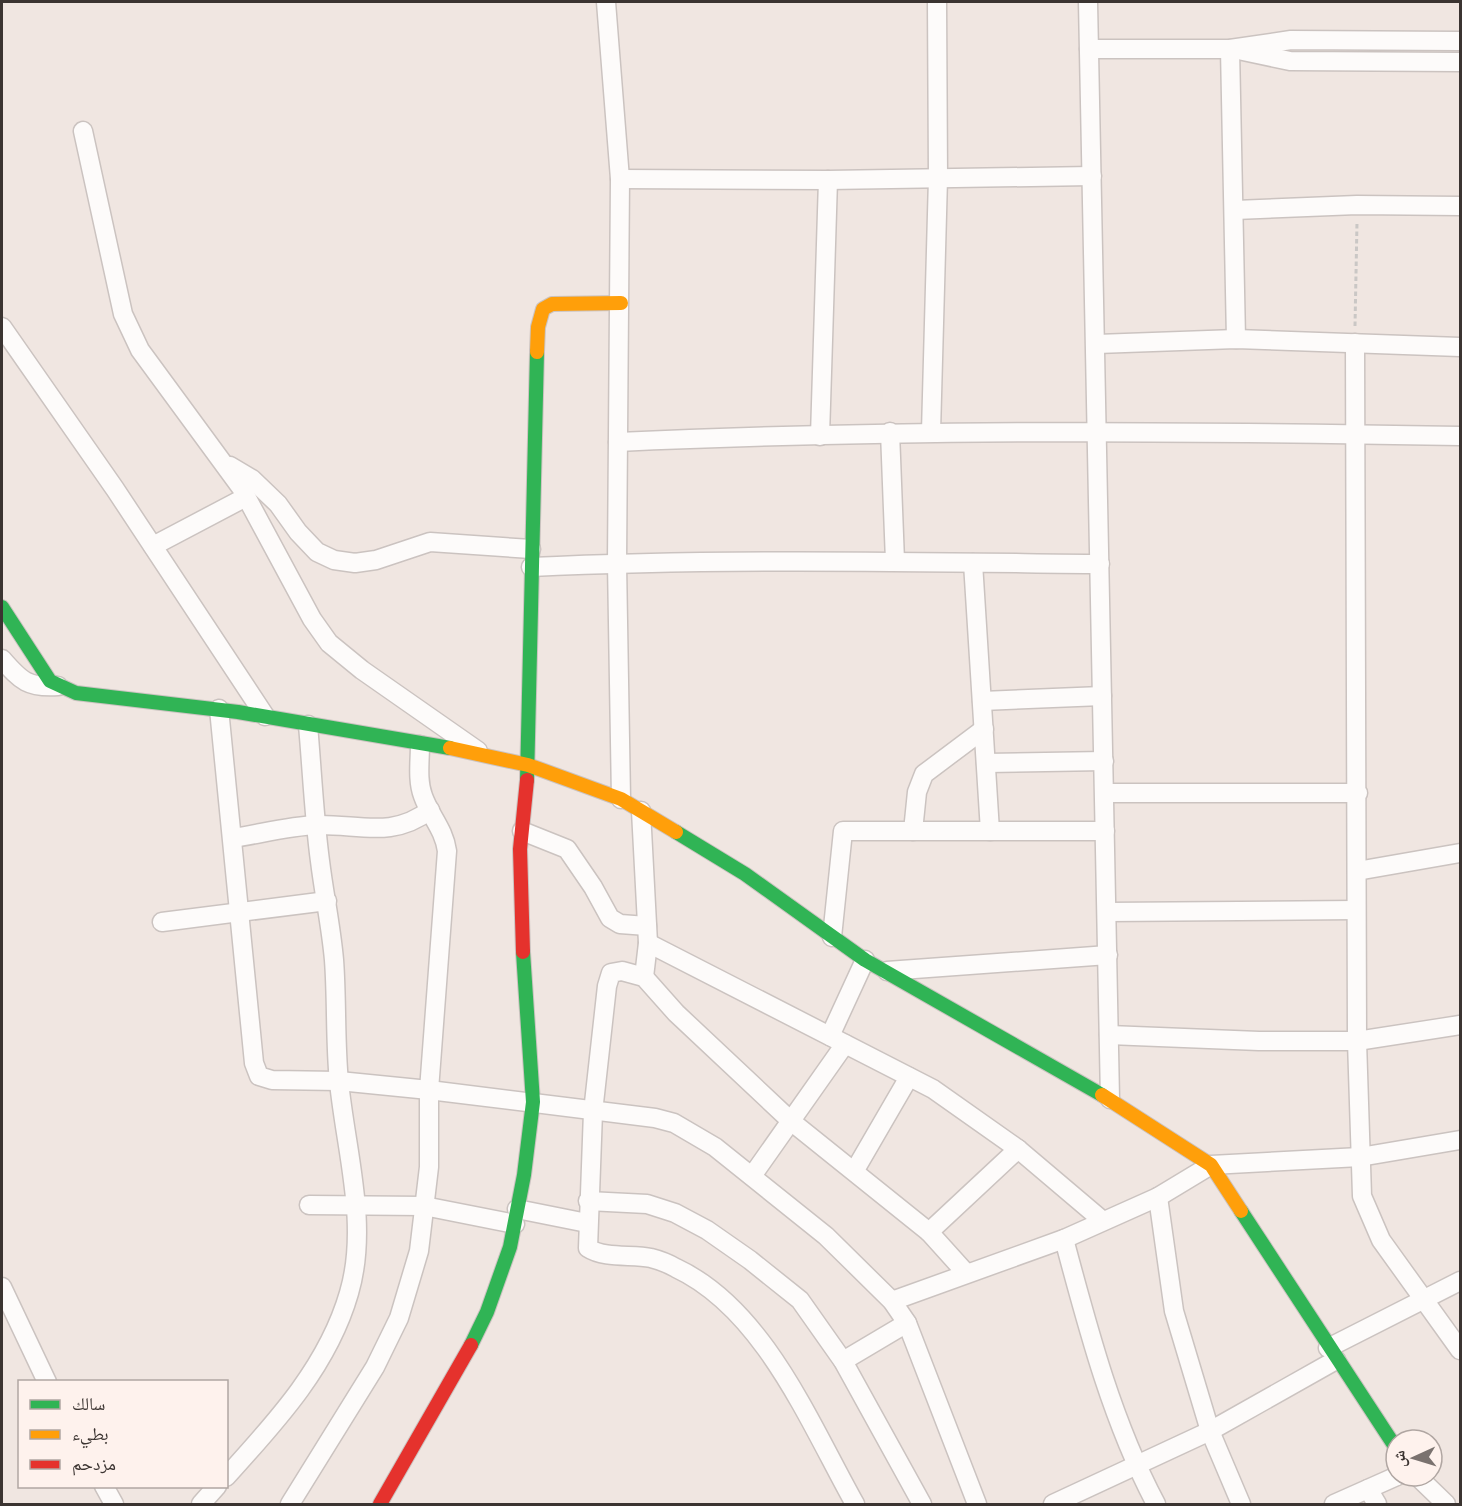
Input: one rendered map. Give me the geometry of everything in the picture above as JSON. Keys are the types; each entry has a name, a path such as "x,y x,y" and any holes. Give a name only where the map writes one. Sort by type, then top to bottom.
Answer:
{"street":[{"path":"606,2 620,179 621,303 617,563 621,799"},
{"path":"931,432 938,178 937,2"},
{"path":"1088,2 1097,344 1110,1099"},
{"path":"1089,49 1230,49 1291,40 1461,41"},
{"path":"1230,49 1290,61 1461,62"},
{"path":"1230,49 1236,339"},
{"path":"83,131 123,314 140,350 223,462 246,497 312,619 329,643 362,670 482,754"},
{"path":"620,179 828,180 1092,176"},
{"path":"820,436 828,180"},
{"path":"1234,210 1357,205 1461,206"},
{"path":"380,1504 459,1368 487,1312 510,1247 533,1102 522,940 522,831 528,765 538,327 546,306 552,304 621,303"},
{"path":"2,327 153,546 265,716"},
{"path":"1097,344 1236,339 1461,347"},
{"path":"1355,343 1357,1041 1362,1196 1381,1240 1461,1350"},
{"path":"618,442 890,432 1097,431 1461,436"},
{"path":"890,432 896,561"},
{"path":"223,462 252,479 278,504 298,532 317,552 334,560 355,563 376,560 430,543 531,558 617,563 896,561 1100,564"},
{"path":"153,546 246,497"},
{"path":"973,563 990,831"},
{"path":"2,607 45,673 58,686"},
{"path":"2,659 23,681 38,687 58,686 88,696 219,709 482,754 528,765 621,799 745,874 865,960 1110,1099 1211,1165 1332,1354 1384,1430"},
{"path":"982,701 1102,696"},
{"path":"219,709 256,1071 260,1076 272,1080 339,1081 429,1090 655,1118 674,1123 715,1147 826,1236 892,1301 907,1323 977,1504"},
{"path":"228,1475 268,1432 297,1394 331,1340 349,1294 358,1257 355,1206 339,1081 334,961 316,825 308,725"},
{"path":"914,831 917,792 924,774 984,729"},
{"path":"290,1504 375,1367 399,1318 419,1251 429,1167 429,1090 447,851 444,834 430,810 420,779 420,745"},
{"path":"986,763 1104,761"},
{"path":"1106,793 1358,793"},
{"path":"233,838 316,825 368,829 394,827 410,823 430,810"},
{"path":"640,811 648,934 644,977"},
{"path":"522,831 567,849 593,886 610,918 648,934 838,1040 933,1089 1018,1149 1103,1221"},
{"path":"832,937 843,831 1105,831"},
{"path":"1357,871 1461,853"},
{"path":"162,922 327,901"},
{"path":"1107,912 1356,910"},
{"path":"887,971 1108,955"},
{"path":"752,1176 792,1122 838,1040 865,960"},
{"path":"855,1504 783,1375 744,1320 715,1293 678,1269 652,1258 591,1250 586,1242 593,1112 609,976 615,971 622,971 644,977 676,1014 792,1122 855,1170 929,1232 966,1273"},
{"path":"1109,1035 1259,1041 1357,1041 1461,1025"},
{"path":"855,1170 909,1077"},
{"path":"892,1301 1064,1239 1158,1197 1211,1165 1360,1157 1461,1140"},
{"path":"929,1232 1018,1149"},
{"path":"1158,1197 1174,1311 1210,1431 1242,1504"},
{"path":"588,1201 647,1204 675,1213 707,1230 750,1260 800,1300 843,1361 922,1504"},
{"path":"309,1206 424,1206 587,1223"},
{"path":"1064,1239 1095,1354 1136,1467 1156,1504"},
{"path":"1053,1504 1210,1431 1332,1354 1425,1299 1461,1281"},
{"path":"2,1287 45,1380"},
{"path":"843,1361 907,1323"},
{"path":"1334,1504 1372,1497 1384,1487"},
{"path":"105,1488 114,1504"},
{"path":"201,1504 215,1488"},
{"path":"1429,1488 1446,1504"}],"path":[{"path":"1355,343 1357,205"}],"traffic: fast":[{"path":"527,780 537,352"},
{"path":"2,607 50,681 76,693 238,712 450,748"},
{"path":"676,832 745,874 865,960 1102,1095"},
{"path":"471,1345 487,1312 510,1247 524,1175 533,1102 523,952"},
{"path":"1241,1211 1384,1430"}],"traffic: slow":[{"path":"537,352 538,327 543,309 552,304 621,303"},
{"path":"450,748 528,765 621,799 676,832"},
{"path":"1102,1095 1211,1165 1241,1211"}],"traffic: jam":[{"path":"523,952 520,849 527,780"},
{"path":"380,1504 471,1345"}]}
